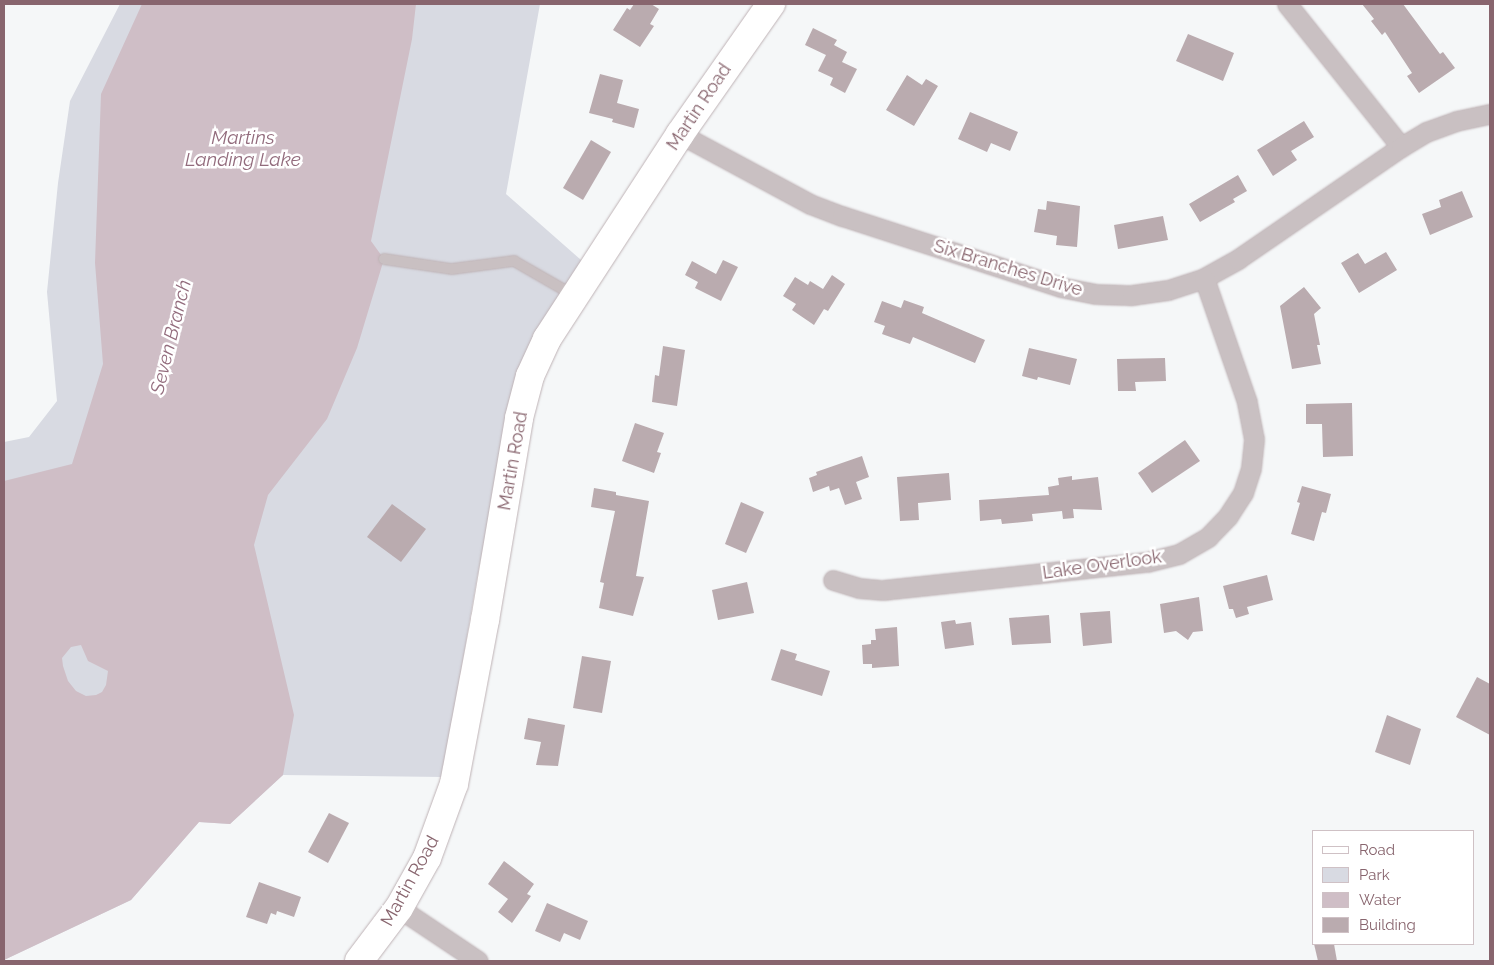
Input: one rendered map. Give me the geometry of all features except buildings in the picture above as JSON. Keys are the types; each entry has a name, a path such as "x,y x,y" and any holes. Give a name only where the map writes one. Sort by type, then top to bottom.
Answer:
{"street":[{"name":"Martin Road","path":"359,961 399,908 432,848 454,784 485,620 519,418 530,376 547,339 680,134 770,4"},
{"path":"1287,4 1401,147"},
{"name":"Six Branches Drive","path":"680,134 810,204 842,216 1060,287 1096,294 1132,295 1168,290 1204,278 1238,260 1401,147 1426,132 1456,121 1490,114"},
{"name":"Lake Overlook","path":"833,580 859,588 883,590 1146,562 1179,554 1208,537 1228,516 1243,493 1251,468 1254,439 1247,402 1204,278"},
{"path":"399,908 478,961"}],"lane":[{"path":"384,259 452,269 496,265 514,261 576,296"}],"green space":[{"name":"Martins Landing Lake","path":"120,4 540,4 506,194 589,267 545,322 508,404 496,486 477,578 443,777 283,775 230,824 199,822 131,900 4,960 4,442 29,437 57,401 47,292 58,183 70,101"}],"water":[{"name":"Martins Landing Lake","path":"142,4 416,4 412,39 371,241 384,259 357,348 327,419 268,495 254,545 294,715 283,775 230,824 199,822 131,900 4,960 4,481 72,464 103,364 95,263 101,94","holes":["81,645 88,661 108,671 106,685 102,692 86,696 76,691 68,681 62,658 71,647"]}],"water label":[{"name":"Seven Branch","path":"171,337"}]}
